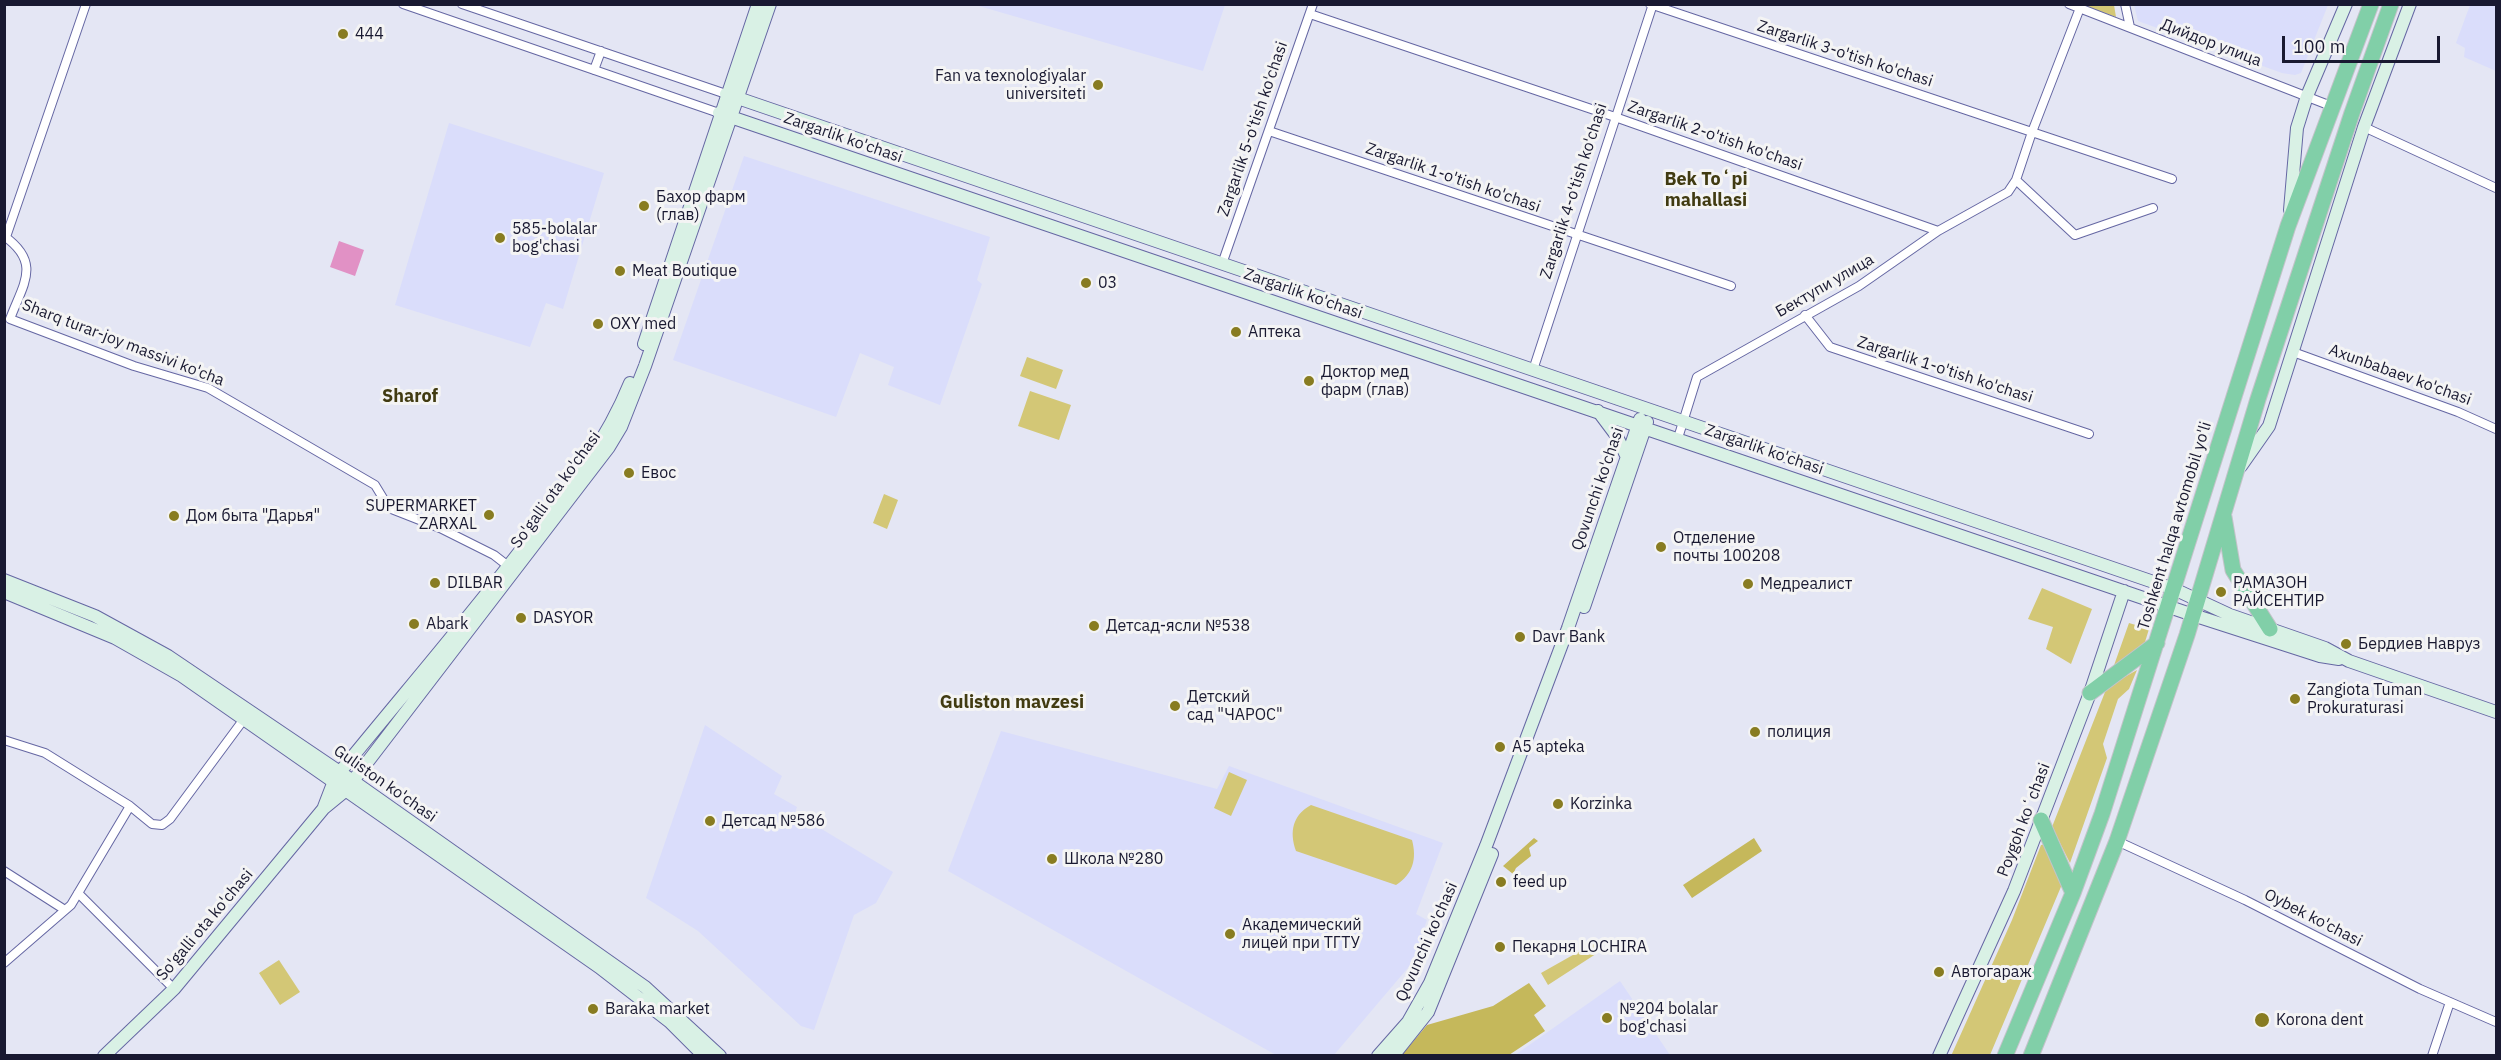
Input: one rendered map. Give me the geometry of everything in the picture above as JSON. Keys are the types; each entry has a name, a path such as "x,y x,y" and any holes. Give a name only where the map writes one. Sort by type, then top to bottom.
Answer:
{"highway":[{"name":"Toshkent halqa avtomobil yo'li","path":"2005,1056 2073,893 2102,814 2288,226 2371,4"},
{"path":"2031,1056 2117,841 2195,607 2258,399 2352,113 2391,4"},
{"path":"2331,106 2352,113"},
{"path":"2234,393 2258,399"},
{"path":"2223,512 2233,570 2270,629"},
{"path":"2090,693 2157,643"},
{"path":"2041,820 2073,893"}],"main road":[{"name":"So'galli ota ko'chasi","path":"732,96 758,4"},
{"name":"So'galli ota ko'chasi","path":"104,1056 174,989 324,808 349,786 590,462 613,423 645,341 732,96 770,4"},
{"path":"2288,226 2297,128 2307,96 2346,4"},
{"path":"2233,477 2269,426 2364,127 2410,4"},
{"name":"Zargarlik ko'chasi","path":"732,96 2174,589 2195,607"},
{"name":"Zargarlik ko'chasi","path":"725,115 2124,591 2169,606 2195,607"},
{"path":"1116,248 1122,229"},
{"path":"1130,253 1136,234"},
{"path":"1216,282 1222,264"},
{"name":"Zargarlik 4-o'tish ko'chasi","path":"1527,387 1533,370"},
{"name":"Qovunchi ko'chasi","path":"1393,1056 1417,1029 1440,988 1559,675 1648,409"},
{"path":"1597,410 1616,435 1627,457"},
{"name":"Qovunchi ko'chasi","path":"1378,1056 1408,1022 1430,983 1486,846 1564,639 1627,457 1642,426"},
{"name":"So'galli ota ko'chasi","path":"324,808 337,777 512,569"},
{"name":"Guliston ko'chasi","path":"4,580 85,611 124,630 168,656 247,716"},
{"name":"Poygoh koʻchasi","path":"1939,1056 2009,901 2090,693 2124,591"},
{"name":"Guliston ko'chasi","path":"4,592 91,627 138,650 247,716 337,777 627,988 670,1022 704,1056"},
{"path":"2195,607 2230,615 2325,648 2349,661 2496,712"},
{"path":"2195,607 2320,656 2349,661"},
{"name":"Guliston ko'chasi","path":"349,786 645,987 720,1056"}],"street":[{"path":"5,237 86,4"},
{"name":"Zargarlik ko'chasi","path":"403,4 725,115"},
{"name":"Zargarlik ko'chasi","path":"462,4 732,96"},
{"name":"Zargarlik 5-o'tish ko'chasi","path":"1222,264 1313,4"},
{"name":"Дийдор улица","path":"2069,4 2331,106"},
{"path":"2125,4 2130,27"},
{"name":"Zargarlik 4-o'tish ko'chasi","path":"1533,370 1652,5"},
{"name":"Zargarlik 3-o'tish ko'chasi","path":"1652,5 2172,179"},
{"name":"Бектупи улица","path":"1678,438 1697,377 1859,286 1938,231 2008,192 2016,180 2080,8"},
{"name":"Zargarlik 2-o'tish ko'chasi","path":"1310,14 1615,117 1938,231"},
{"path":"594,70 601,51"},
{"path":"2364,127 2496,188"},
{"name":"Zargarlik 1-o'tish ko'chasi","path":"1269,130 1577,236 1731,286"},
{"path":"2016,180 2075,235 2153,208"},
{"name":"Sharq turar-joy massivi ko'cha","path":"5,237 16,245 27,261 27,271 10,319 134,366 207,388 375,485 389,508 440,528 494,555 512,569"},
{"name":"Zargarlik 1-o'tish ko'chasi","path":"1805,315 1830,347 2089,434"},
{"name":"Axunbabaev ko'chasi","path":"2293,352 2458,412 2496,429"},
{"path":"4,740 45,753 129,806 152,824 168,822 247,716"},
{"path":"4,963 65,910 78,893 129,806"},
{"name":"Oybek ko'chasi","path":"2117,841 2245,900 2450,1002 2496,1022"},
{"path":"4,871 65,910"},
{"path":"78,893 174,989"},
{"path":"2432,1056 2450,1002"}],"shaded area":[{"path":"972,4 1225,4 1225,5 1203,71"},
{"path":"2134,4 2328,5 2301,73 2295,75 2282,73 2138,21"},
{"path":"2082,5 2114,5 2116,17"},
{"path":"2470,5 2496,5 2496,71 2464,57 2465,48 2456,43"},
{"name":"585-bolalar bog'chasi","path":"449,123 604,173 563,309 546,303 530,347 395,305"},
{"path":"744,156 990,237 977,280 982,284 940,405 888,385 894,367 860,353 836,417 673,360"},
{"path":"339,241 364,250 355,276 330,267"},
{"path":"1027,357 1063,370 1056,389 1020,376"},
{"path":"1030,391 1071,405 1059,440 1018,426"},
{"path":"884,494 898,500 887,529 873,523"},
{"path":"2042,588 2092,609 2071,664 2046,649 2053,627 2028,619"},
{"path":"2129,623 2149,629 2145,642 2112,671"},
{"path":"2137,670 2129,689 2118,699 2103,744 2107,758 2070,863 2052,827 2107,687"},
{"path":"705,725 782,776 774,794 797,807 795,813 893,872 876,903 854,915 814,1030 801,1026 698,931 646,898"},
{"path":"1001,731 1217,789 1229,766 1443,843 1416,914 1427,920 1412,963 1334,1055 1276,1055 948,871"},
{"path":"1229,772 1247,780 1231,816 1214,808"},
{"path":"1311,805 1412,840 1414,860 1410,871 1396,885 1296,851 1293,837 1294,824 1300,814"},
{"path":"1534,838 1538,841 1529,848 1531,856 1516,868 1513,874 1503,866"},
{"path":"1754,838 1762,851 1692,898 1683,885"},
{"path":"2047,844 2063,882 1990,1055 1951,1056 2012,920 2041,845"},
{"path":"1596,942 1602,950 1548,985 1541,973"},
{"path":"279,960 300,992 280,1005 259,973"},
{"name":"№204 bolalar bog'chasi","path":"1620,981 1670,1055 1515,1055"},
{"path":"1529,983 1546,1006 1534,1015 1545,1031 1509,1055 1402,1055 1427,1025 1493,1006"}],"place":[{"name":"444","path":"343,34"},
{"name":"Fan va texnologiyalar universiteti","path":"1098,85"},
{"name":"Бахор фарм (глав)","path":"644,206"},
{"name":"585-bolalar bog'chasi","path":"500,238"},
{"name":"Meat Boutique","path":"620,271"},
{"name":"03","path":"1086,283"},
{"name":"OXY med","path":"598,324"},
{"name":"Аптека","path":"1236,332"},
{"name":"Доктор мед фарм (глав)","path":"1309,381"},
{"name":"Евос","path":"629,473"},
{"name":"SUPERMARKET ZARXAL","path":"489,515"},
{"name":"Дом быта \"Дарья\"","path":"174,516"},
{"name":"Отделение почты 100208","path":"1661,547"},
{"name":"DILBAR","path":"435,583"},
{"name":"Медреалист","path":"1748,584"},
{"name":"РАМАЗОН РАЙСЕНТИР","path":"2221,592"},
{"name":"DASYOR","path":"521,618"},
{"name":"Abark","path":"414,624"},
{"name":"Детсад-ясли №538","path":"1094,626"},
{"name":"Davr Bank","path":"1520,637"},
{"name":"Бердиев Навруз","path":"2346,644"},
{"name":"Zangiota Tuman Prokuraturasi","path":"2295,699"},
{"name":"Детский сад \"ЧАРОС\"","path":"1175,706"},
{"name":"полиция","path":"1755,732"},
{"name":"A5 apteka","path":"1500,747"},
{"name":"Korzinka","path":"1558,804"},
{"name":"Детсад №586","path":"710,821"},
{"name":"Школа №280","path":"1052,859"},
{"name":"feed up","path":"1501,882"},
{"name":"Академический лицей при ТГТУ","path":"1230,934"},
{"name":"Пекарня LOCHIRA","path":"1500,947"},
{"name":"Автогараж","path":"1939,972"},
{"name":"Baraka market","path":"593,1009"},
{"name":"№204 bolalar bog'chasi","path":"1607,1018"},
{"name":"Korona dent","path":"2262,1020"}],"district":[{"name":"Bek Toʻpi mahallasi","path":"1706,190"},
{"name":"Sharof","path":"410,397"},
{"name":"Guliston mavzesi","path":"1012,703"}]}
